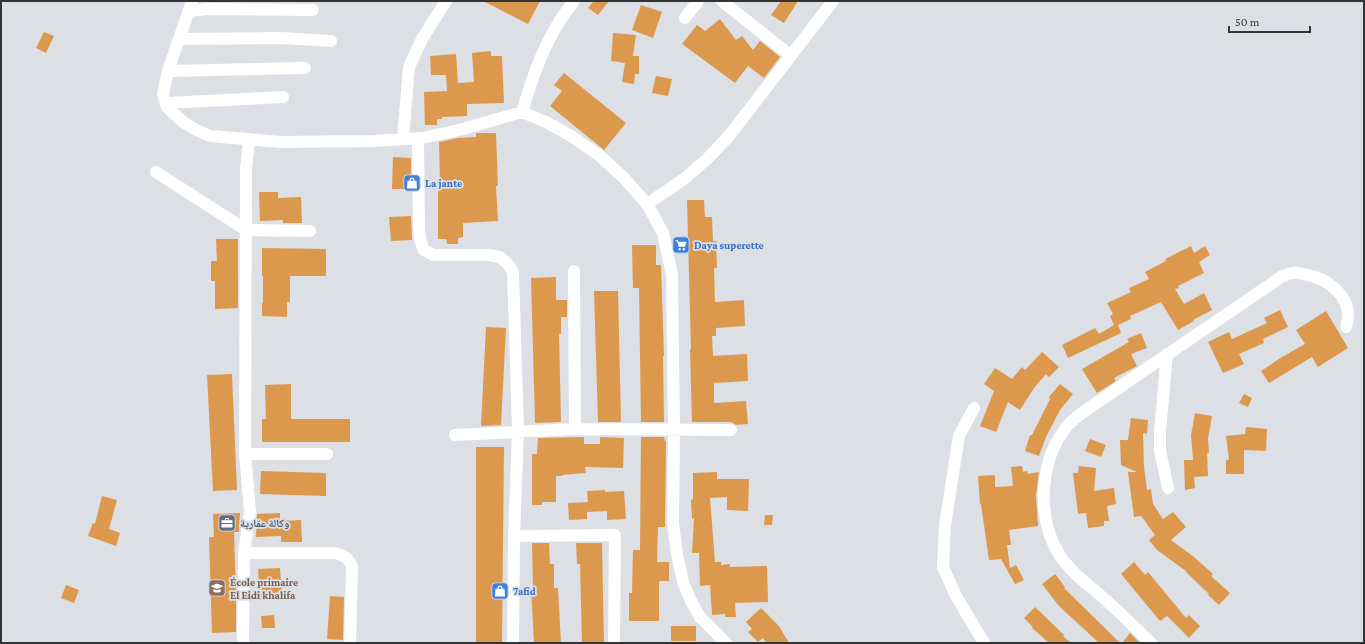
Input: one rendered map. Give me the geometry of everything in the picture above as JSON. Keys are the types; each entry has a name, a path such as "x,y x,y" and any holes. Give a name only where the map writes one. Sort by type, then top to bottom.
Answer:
{"street":[{"path":"403,139 409,67 422,39 446,1"},
{"path":"522,112 538,63 549,37 574,1"},
{"path":"685,18 698,1"},
{"path":"722,1 791,56"},
{"path":"647,204 684,179 707,159 729,136 833,1"},
{"path":"313,10 209,5 191,6 168,71 163,94 167,107 183,122 210,136 281,142 374,141 418,138 458,130 522,112 558,129 599,155 624,178 647,204 663,233 672,275 674,430 673,523 677,554 683,582 700,617 726,643"},
{"path":"179,39 281,38 331,41"},
{"path":"168,71 305,68"},
{"path":"166,103 283,97"},
{"path":"418,138 419,228 420,240 424,250 433,255 500,257 508,264 513,272 518,431 514,536 513,643"},
{"path":"243,643 244,553 250,511 245,454 246,168 249,140"},
{"path":"156,172 246,230 310,231"},
{"path":"574,271 575,429"},
{"path":"1151,643 1109,602 1078,576 1061,557 1052,541 1043,498 1044,478 1062,433 1072,420 1280,277 1293,273 1315,276 1328,282 1339,292 1345,301 1349,320 1346,327"},
{"path":"1167,354 1160,431 1160,451 1168,488"},
{"path":"974,408 959,436 945,525 943,567 956,596 984,643"},
{"path":"455,435 575,429 732,430"},
{"path":"245,454 327,454"},
{"path":"514,536 614,535 614,643"},
{"path":"244,553 335,553 344,555 350,560 352,567 350,643"}],"building":[{"path":"483,1 540,1 528,24"},
{"path":"594,1 609,1 598,15 588,8"},
{"path":"781,1 798,1 784,23 771,15"},
{"path":"641,5 662,12 653,38 632,30"},
{"path":"720,19 736,40 742,36 753,50 760,41 780,57 764,78 748,66 735,83 682,44 697,25 705,31"},
{"path":"44,32 54,36 46,53 36,48"},
{"path":"613,33 636,35 633,56 639,56 639,74 635,74 634,84 622,82 625,63 611,61"},
{"path":"491,51 491,56 502,56 504,103 467,104 467,116 442,117 442,119 437,119 437,125 425,125 424,92 447,91 446,75 431,75 430,56 456,54 458,83 474,82 472,53"},
{"path":"564,73 626,123 604,150 550,106 562,91 554,85"},
{"path":"656,76 672,79 668,96 652,93"},
{"path":"476,133 496,133 498,186 496,186 498,221 463,223 463,237 458,238 458,244 447,244 446,239 438,239 438,184 440,184 439,142 458,138 476,137"},
{"path":"393,157 411,158 411,189 392,189"},
{"path":"259,192 278,192 278,198 301,197 302,223 283,223 283,220 260,221"},
{"path":"687,200 704,200 705,217 712,217 713,241 716,241 717,268 714,268 715,302 744,300 745,326 716,328 716,336 712,336 713,356 747,354 748,381 714,383 714,403 746,401 748,424 736,425 731,422 692,422"},
{"path":"411,216 412,240 391,241 389,217"},
{"path":"216,239 238,239 238,308 215,309 215,281 211,281 211,261 217,261"},
{"path":"632,245 656,245 656,265 661,265 664,356 664,422 641,422 639,288 633,288"},
{"path":"1191,246 1194,253 1205,246 1210,255 1199,262 1204,273 1175,289 1184,304 1204,293 1212,310 1178,330 1161,302 1130,316 1131,319 1118,325 1121,333 1068,358 1062,345 1095,328 1099,334 1114,325 1110,316 1113,314 1107,303 1131,292 1129,288 1149,279 1145,272 1166,261 1165,259"},
{"path":"262,248 326,249 326,276 290,276 290,302 287,302 287,317 262,316"},
{"path":"556,277 556,300 567,300 567,317 561,317 561,334 559,334 561,422 535,423 531,278"},
{"path":"594,291 618,291 621,422 598,422"},
{"path":"1280,310 1288,327 1263,339 1264,343 1239,354 1244,364 1223,373 1208,342 1229,332 1232,339 1267,323 1264,318"},
{"path":"1326,311 1348,348 1318,367 1312,357 1269,383 1261,371 1305,344 1296,330"},
{"path":"486,327 506,328 501,425 481,426"},
{"path":"1141,333 1147,348 1131,354 1137,366 1114,378 1116,381 1097,393 1082,369 1129,342 1127,339"},
{"path":"1042,352 1059,367 1049,377 1046,374 1034,388 1020,410 1008,402 996,432 980,426 994,391 984,384 995,368 1012,379 1022,367 1025,370"},
{"path":"232,374 237,490 213,491 207,375"},
{"path":"291,384 291,419 350,419 350,442 262,442 262,419 266,419 265,385"},
{"path":"1060,384 1073,394 1060,410 1046,437 1039,456 1025,451 1030,435 1032,435 1050,399 1049,397"},
{"path":"1244,394 1252,398 1248,407 1239,403"},
{"path":"1195,413 1212,416 1208,439 1209,453 1207,453 1208,476 1194,477 1195,488 1185,490 1184,460 1193,460 1191,435"},
{"path":"1131,418 1148,420 1147,434 1143,433 1144,467 1147,490 1151,489 1153,504 1163,519 1173,512 1186,527 1171,540 1194,557 1213,574 1211,576 1230,593 1219,605 1186,571 1157,550 1149,540 1155,535 1141,516 1134,517 1128,472 1137,472 1121,465 1120,440 1128,440"},
{"path":"1246,427 1267,429 1266,451 1244,450 1244,474 1226,474 1226,460 1229,460 1226,436 1245,434"},
{"path":"584,437 584,444 600,444 600,437 624,438 623,468 585,467 586,473 556,476 556,502 542,502 542,505 532,505 532,454 537,454 538,438"},
{"path":"641,437 664,437 666,441 665,527 658,527 657,562 669,562 669,581 659,581 659,621 629,621 629,593 632,593 633,550 640,550"},
{"path":"1090,439 1106,445 1101,457 1085,451"},
{"path":"476,447 504,447 502,643 476,643"},
{"path":"1022,466 1023,472 1027,471 1028,474 1039,472 1036,495 1038,526 1009,530 1011,545 1007,545 1010,568 1016,565 1024,580 1015,584 1001,559 989,560 980,504 978,476 995,475 995,487 1013,486 1011,467"},
{"path":"1079,466 1096,468 1094,491 1114,488 1116,504 1107,506 1109,521 1104,521 1104,526 1088,528 1086,513 1078,514 1073,473 1078,473"},
{"path":"261,471 326,473 326,496 260,494"},
{"path":"717,472 717,479 749,479 748,511 727,510 727,497 710,498 715,562 721,562 721,565 730,564 730,567 767,566 768,602 735,603 736,617 725,617 725,614 712,615 710,585 700,586 699,553 692,553 694,518 692,519 691,500 693,499 693,473"},
{"path":"605,490 605,492 624,491 626,519 607,520 607,511 587,512 587,519 569,520 568,503 588,502 587,491"},
{"path":"102,496 117,500 109,529 120,533 116,546 88,536 93,523 95,524"},
{"path":"240,513 239,532 234,532 236,632 212,633 209,537 214,537 213,514"},
{"path":"280,513 280,521 301,520 302,542 281,542 281,536 256,537 257,514"},
{"path":"765,515 773,515 772,525 764,525"},
{"path":"532,543 549,543 550,564 554,564 554,588 558,588 561,643 534,643 531,589 533,589"},
{"path":"576,543 602,543 604,643 582,643 580,564 577,564"},
{"path":"1134,562 1145,575 1148,572 1186,618 1189,615 1200,626 1189,638 1167,616 1160,621 1121,574"},
{"path":"280,568 282,597 260,598 258,569"},
{"path":"1055,574 1065,587 1064,588 1120,643 1099,643 1059,606 1042,584"},
{"path":"66,585 79,590 74,603 61,598"},
{"path":"330,596 344,597 343,640 327,639"},
{"path":"1035,607 1071,643 1049,643 1032,628 1033,627 1024,618"},
{"path":"761,608 779,626 789,643 766,643 763,638 758,642 748,632 752,629 746,622"},
{"path":"274,615 275,628 262,628 261,616"},
{"path":"671,626 696,626 696,641 671,641"},
{"path":"1130,633 1140,643 1122,643"}],"place":[{"name":"La jante","path":"412,183"},
{"name":"Daya superette","path":"681,245"},
{"name":"وكالة عقارية","path":"227,523"},
{"name":"École primaire El Eidi khalifa","path":"217,588"},
{"name":"7afid","path":"500,591"}]}
